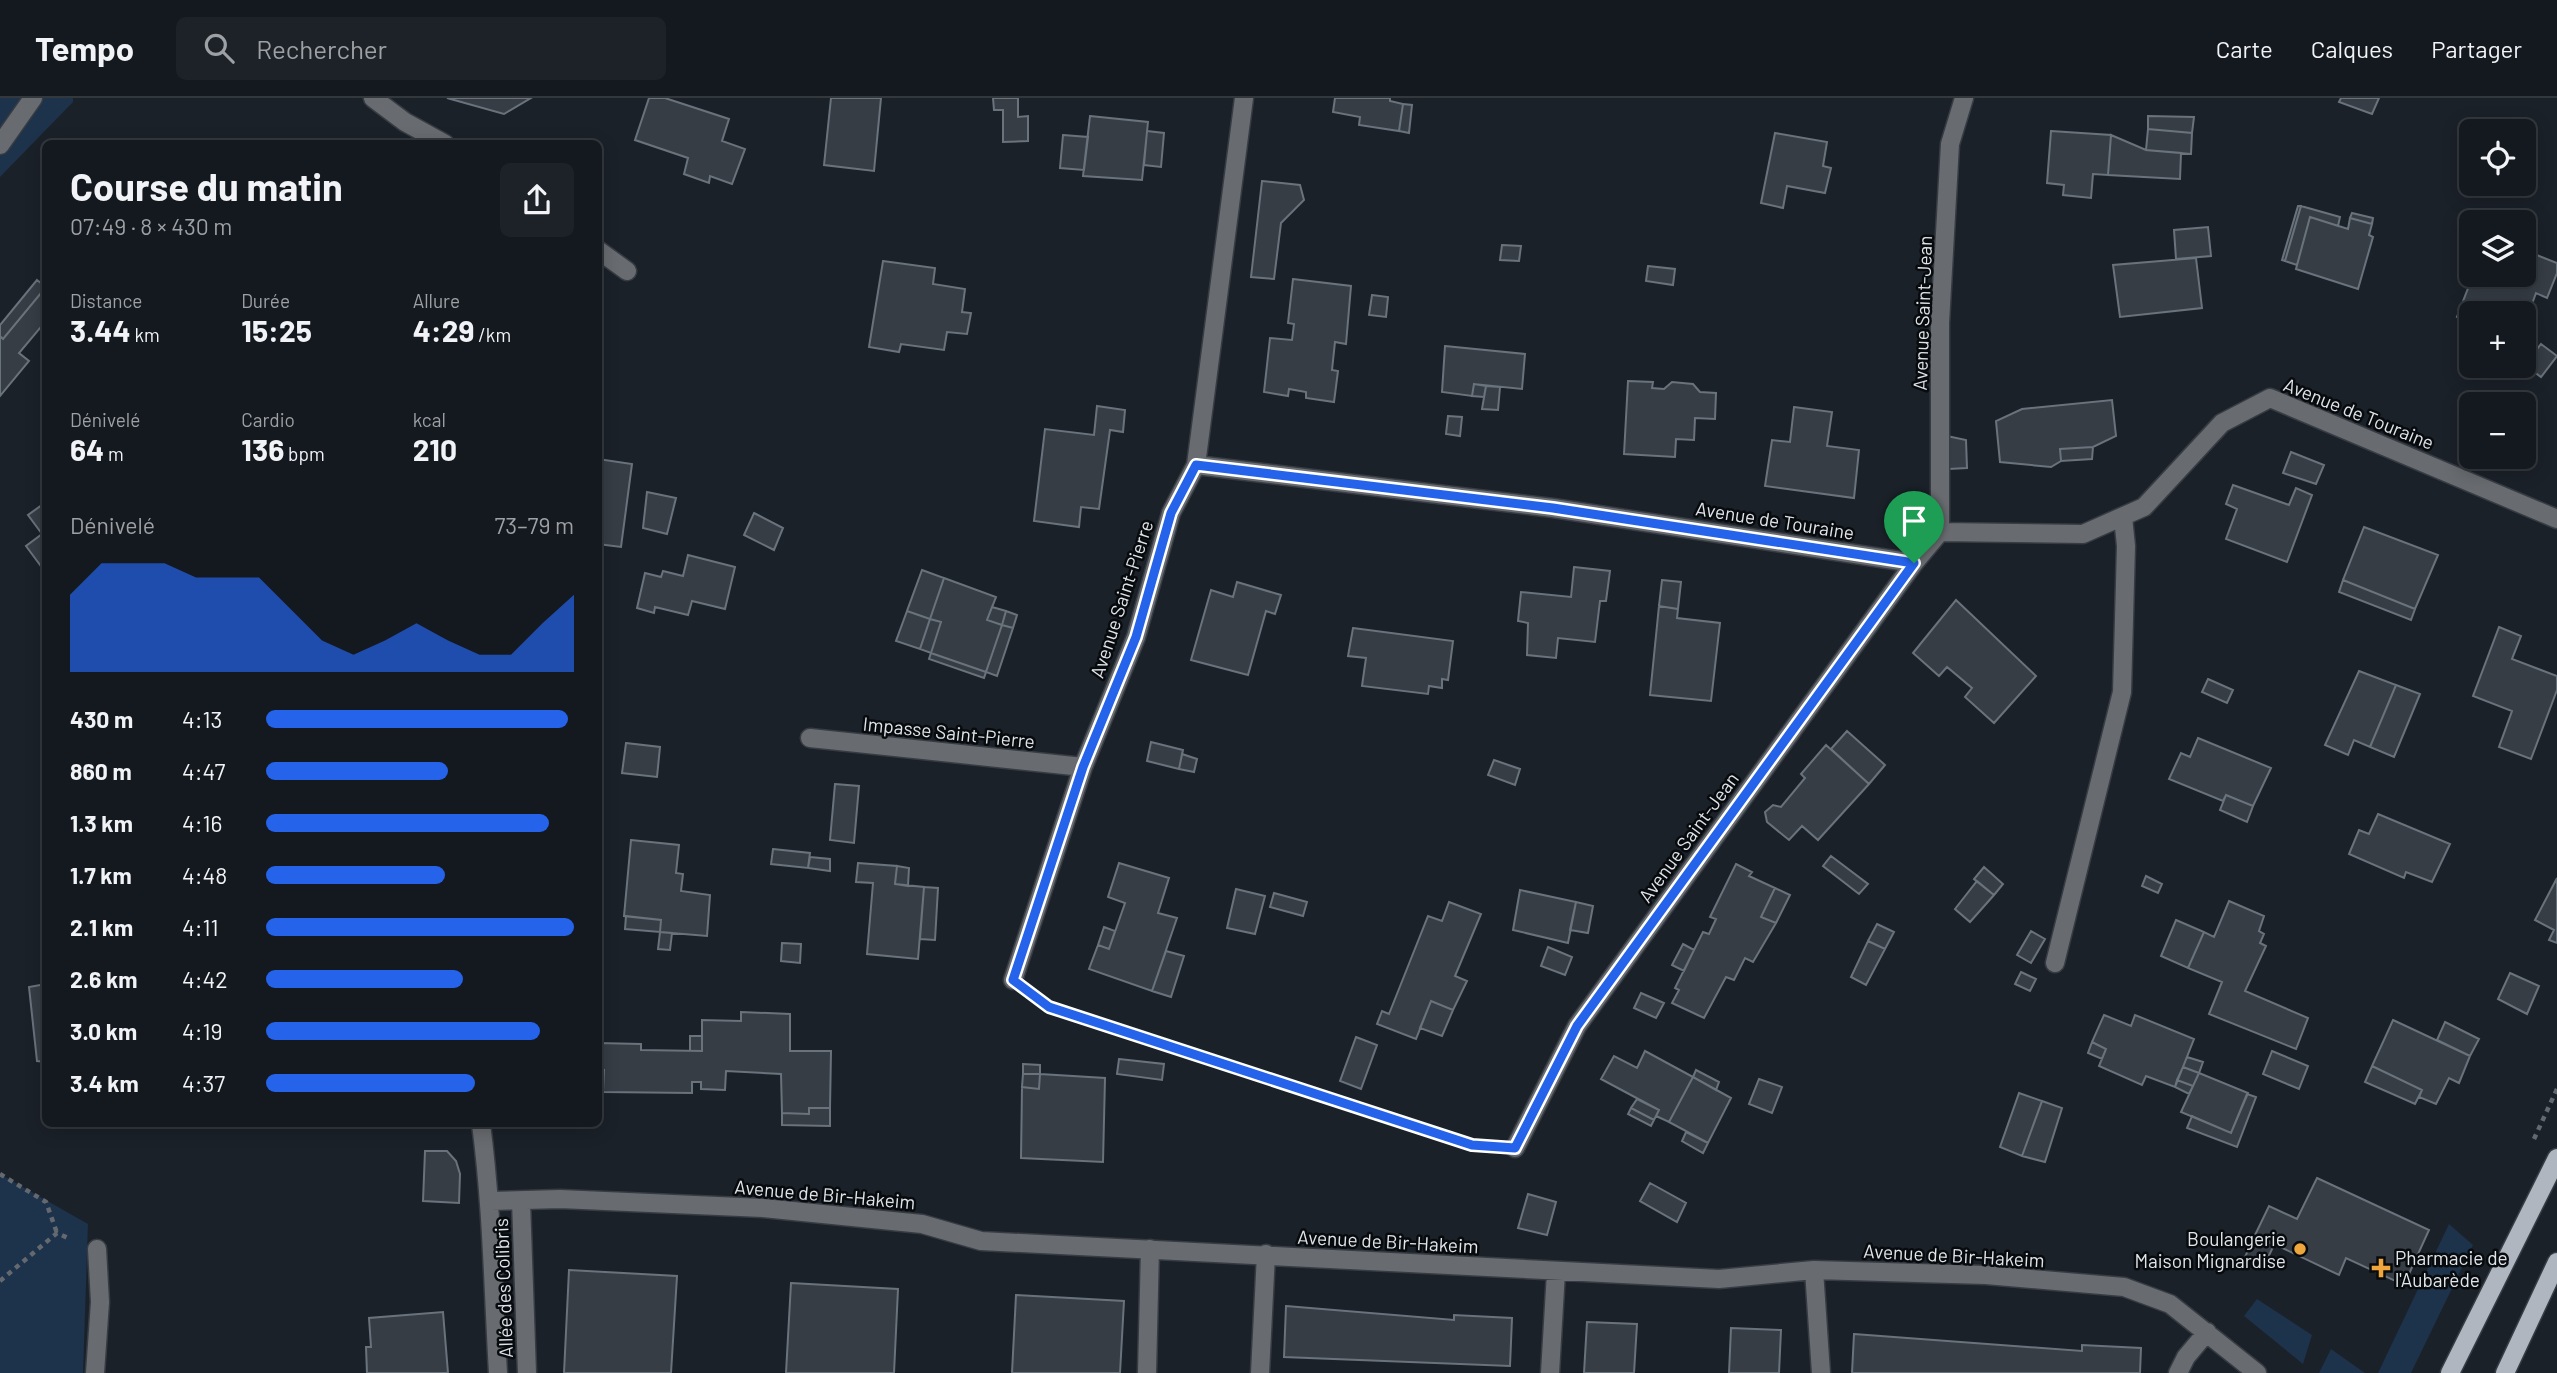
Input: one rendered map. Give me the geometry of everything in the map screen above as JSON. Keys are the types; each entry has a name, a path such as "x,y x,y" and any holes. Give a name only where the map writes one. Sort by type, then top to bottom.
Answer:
{"main road":[{"path":"2449,1373 2557,1158"},
{"path":"2505,1373 2557,1262"}],"street":[{"path":"0,145 33,98"},
{"path":"373,98 405,122 438,140"},
{"name":"Avenue Saint-Pierre","path":"1013,980 1083,767 1136,637 1171,513 1196,465 1244,98"},
{"name":"Avenue Saint-Jean","path":"1940,532 1942,281 1950,144 1964,98"},
{"path":"602,253 627,271"},
{"name":"Avenue de Touraine","path":"1940,532 2083,534 2144,508 2222,423 2270,398 2557,519"},
{"name":"Avenue de Touraine","path":"1196,465 1553,508 1914,563"},
{"path":"2054,962 2122,692 2126,546 2123,517"},
{"path":"1914,563 1940,532"},
{"name":"Avenue Saint-Jean","path":"1515,1148 1577,1026 1914,563"},
{"name":"Impasse Saint-Pierre","path":"810,738 1083,767"},
{"path":"481,1127 491,1201 490,1229 498,1373"},
{"name":"Avenue de Bir-Hakeim","path":"491,1201 560,1199 763,1208 922,1224 981,1241 1556,1272 1719,1279 1815,1270 1986,1275 2124,1287 2170,1304 2257,1373"},
{"name":"Allée des Colibris","path":"521,1200 527,1373"},
{"path":"95,1373 100,1303 97,1249"},
{"path":"1147,1373 1150,1249"},
{"path":"1260,1373 1266,1255"},
{"path":"1815,1270 1821,1373"},
{"path":"1550,1373 1556,1272"},
{"path":"2178,1373 2186,1357 2207,1332"}],"path":[{"path":"1013,980 1049,1007 1472,1145 1515,1148"},
{"path":"0,1174 46,1202 57,1233 97,1249"},
{"path":"0,1282 57,1233"}],"shaded area":[{"path":"0,98 73,98 73,102 0,177"},
{"path":"0,1174 88,1224 83,1373 0,1373"},
{"path":"2449,1224 2473,1245 2411,1373 2378,1373"},
{"path":"2257,1299 2312,1335 2303,1364 2244,1316"},
{"path":"2331,1349 2365,1373 2319,1373"}],"building":[{"path":"447,98 531,98 504,114"},
{"path":"649,98 665,98 729,119 722,141 745,149 732,184 710,176 709,183 684,174 688,158 635,140"},
{"path":"831,98 881,98 874,171 824,165"},
{"path":"993,98 1018,98 1018,117 1028,116 1028,141 1003,142 1003,110 994,110"},
{"path":"1335,98 1390,98 1390,101 1403,104 1399,131 1359,125 1360,117 1333,112"},
{"path":"2341,98 2379,98 2372,114 2339,102"},
{"path":"1403,104 1412,105 1409,133 1399,131"},
{"path":"1090,116 1148,122 1142,180 1083,176"},
{"path":"2148,116 2194,117 2192,133 2148,129"},
{"path":"2148,129 2192,133 2191,154 2146,150"},
{"path":"1147,131 1164,133 1161,167 1144,165"},
{"path":"2051,131 2111,135 2108,175 2093,174 2091,198 2063,195 2064,185 2047,183"},
{"path":"1775,133 1827,142 1823,166 1831,168 1825,193 1787,186 1783,208 1761,203"},
{"path":"1063,135 1088,137 1084,170 1060,168"},
{"path":"2111,135 2146,150 2181,153 2180,179 2108,175"},
{"path":"1262,181 1300,185 1304,200 1281,223 1274,279 1251,277"},
{"path":"2298,206 2301,206 2285,261 2282,260"},
{"path":"2301,206 2340,217 2338,226 2310,217 2297,265 2285,261"},
{"path":"2352,213 2373,218 2372,224 2350,218"},
{"path":"2310,217 2348,229 2350,218 2372,224 2369,235 2373,237 2358,289 2296,269"},
{"path":"2208,227 2211,256 2176,259 2174,230"},
{"path":"1502,245 1521,246 1519,261 1500,260"},
{"path":"2536,255 2557,263 2557,273 2547,298 2536,293 2533,301 2463,301 2468,287 2536,287"},
{"path":"2196,258 2202,308 2120,317 2113,265"},
{"path":"883,261 935,268 933,284 965,289 962,312 971,313 967,334 947,332 944,350 901,344 899,352 869,347"},
{"path":"1648,266 1675,269 1673,285 1646,281"},
{"path":"1293,279 1351,286 1346,344 1335,342 1332,370 1338,371 1334,402 1306,398 1306,392 1289,389 1288,396 1264,392 1270,338 1292,340 1294,324 1288,323"},
{"path":"37,280 42,284 42,292 3,339 0,336 0,325"},
{"path":"42,292 42,326 19,353 29,361 0,396 0,336 3,339"},
{"path":"1372,295 1388,297 1386,317 1369,315"},
{"path":"2541,344 2557,356 2541,377 2536,373 2536,351"},
{"path":"1445,346 1525,354 1522,389 1474,384 1472,396 1442,392"},
{"path":"1628,381 1653,382 1652,388 1664,389 1672,382 1693,384 1700,392 1716,393 1715,419 1695,418 1694,440 1676,439 1675,457 1624,454"},
{"path":"1474,384 1486,386 1484,397 1472,396"},
{"path":"1486,386 1500,387 1498,410 1482,409"},
{"path":"2112,400 2116,436 2093,447 2060,449 2061,461 2051,467 2000,462 1996,421 2022,409"},
{"path":"1097,406 1125,410 1123,432 1110,430 1099,509 1081,507 1079,527 1034,521 1045,429 1094,435"},
{"path":"1794,407 1832,412 1827,446 1859,450 1854,498 1765,486 1772,440 1790,442"},
{"path":"1448,416 1462,417 1460,436 1446,434"},
{"path":"1947,436 1966,440 1967,468 1949,469"},
{"path":"2093,447 2092,459 2061,461 2060,449"},
{"path":"2291,452 2324,465 2316,484 2283,473"},
{"path":"602,460 632,464 621,547 602,545"},
{"path":"2233,485 2289,505 2296,488 2312,495 2287,562 2226,539 2237,509 2226,504"},
{"path":"647,492 676,498 667,534 643,528"},
{"path":"42,505 42,534 28,515"},
{"path":"754,513 783,528 774,550 744,535"},
{"path":"2364,527 2438,555 2415,609 2343,580"},
{"path":"42,534 42,568 26,546"},
{"path":"688,555 735,567 725,609 692,601 688,615 655,607 654,613 637,608 645,573 661,577 663,571 683,576"},
{"path":"1574,567 1610,571 1606,601 1600,601 1595,642 1558,638 1556,658 1527,655 1528,623 1518,621 1521,592 1571,597"},
{"path":"922,570 944,578 930,619 907,611"},
{"path":"944,578 996,597 987,620 1002,625 986,672 931,653 941,622 930,619"},
{"path":"1662,580 1681,582 1678,609 1659,606"},
{"path":"2343,580 2415,609 2411,620 2339,592"},
{"path":"1237,582 1281,595 1275,614 1266,611 1248,675 1191,660 1211,590 1233,597"},
{"path":"1956,600 2036,676 1994,723 1965,697 1972,688 1947,667 1939,676 1913,653"},
{"path":"1659,606 1678,609 1677,618 1720,623 1711,701 1650,695"},
{"path":"992,607 1006,611 1002,625 987,620"},
{"path":"907,611 930,619 920,649 896,641"},
{"path":"1006,611 1017,615 1013,628 1002,625"},
{"path":"930,619 941,622 931,653 920,649"},
{"path":"1002,625 1013,628 997,676 986,672"},
{"path":"2499,627 2521,636 2512,659 2557,676 2557,690 2531,759 2499,747 2512,711 2473,696"},
{"path":"1353,628 1453,641 1448,680 1442,679 1442,688 1429,686 1428,694 1362,686 1366,658 1348,656"},
{"path":"931,653 986,672 984,678 929,659"},
{"path":"2359,671 2396,685 2370,747 2354,740 2348,755 2325,745"},
{"path":"2208,679 2233,690 2227,703 2202,692"},
{"path":"2396,685 2420,694 2394,757 2370,747"},
{"path":"1847,731 1885,765 1869,784 1831,749"},
{"path":"2198,738 2271,768 2253,806 2226,795 2223,801 2169,779 2181,753 2190,757"},
{"path":"1151,742 1183,750 1179,769 1147,761"},
{"path":"626,743 660,747 657,777 622,773"},
{"path":"1826,745 1869,784 1818,840 1802,826 1789,840 1767,822 1765,812 1773,805 1781,807 1805,778 1801,774"},
{"path":"1182,754 1197,759 1194,772 1179,769"},
{"path":"1494,760 1520,769 1515,785 1488,775"},
{"path":"835,784 859,786 854,843 830,840"},
{"path":"2226,795 2253,806 2247,822 2220,810"},
{"path":"2378,814 2450,844 2432,882 2406,872 2404,878 2349,854 2359,830 2369,834"},
{"path":"631,840 679,845 676,873 683,874 681,891 710,895 707,936 660,932 661,920 624,916"},
{"path":"773,849 810,853 808,868 771,864"},
{"path":"1831,856 1868,884 1859,894 1823,866"},
{"path":"810,857 830,859 830,871 808,868"},
{"path":"858,863 897,866 895,884 924,887 918,959 867,954 873,883 856,882"},
{"path":"1119,863 1169,878 1158,913 1177,918 1152,991 1089,969 1098,945 1109,949 1125,903 1108,897"},
{"path":"1736,864 1752,872 1749,876 1775,888 1761,917 1776,923 1753,962 1745,958 1734,980 1726,977 1704,1018 1672,1003 1679,990 1675,988 1703,932 1709,934 1716,919 1710,917"},
{"path":"897,866 909,868 908,886 895,884"},
{"path":"1984,867 2003,884 1994,895 1974,879"},
{"path":"2146,876 2162,884 2158,893 2142,886"},
{"path":"2557,878 2557,943 2549,940 2554,930 2535,920"},
{"path":"1977,881 1994,895 1970,922 1955,909"},
{"path":"924,887 938,888 935,940 920,939"},
{"path":"1775,888 1790,895 1776,923 1761,917"},
{"path":"1236,889 1265,896 1255,934 1227,928"},
{"path":"1520,890 1576,902 1568,943 1513,930"},
{"path":"1274,893 1307,902 1303,916 1270,907"},
{"path":"2229,901 2264,916 2259,931 2264,934 2260,943 2266,946 2245,991 2308,1018 2296,1049 2209,1014 2222,982 2188,968 2204,932 2214,937"},
{"path":"1449,902 1481,914 1455,976 1467,981 1453,1010 1431,1001 1416,1039 1377,1024 1382,1011 1389,1014 1428,916 1442,921"},
{"path":"1576,902 1593,906 1588,933 1570,930"},
{"path":"626,916 661,920 660,932 625,929"},
{"path":"2176,920 2204,932 2188,968 2161,956"},
{"path":"1877,924 1894,932 1885,949 1868,941"},
{"path":"1104,927 1115,931 1109,949 1098,945"},
{"path":"2031,931 2045,939 2031,963 2017,955"},
{"path":"660,932 672,933 670,950 658,949"},
{"path":"1868,941 1885,949 1866,985 1851,977"},
{"path":"782,943 801,944 800,963 781,961"},
{"path":"1683,944 1694,950 1684,971 1672,965"},
{"path":"1548,947 1572,957 1565,975 1541,966"},
{"path":"1166,951 1184,956 1171,997 1152,991"},
{"path":"2021,972 2036,979 2030,991 2015,984"},
{"path":"2510,973 2539,986 2527,1014 2498,999"},
{"path":"42,985 42,1062 37,1061 29,987"},
{"path":"1641,993 1664,1003 1656,1018 1634,1008"},
{"path":"1431,1001 1453,1010 1442,1036 1420,1028"},
{"path":"741,1012 790,1014 790,1051 831,1051 830,1108 809,1108 809,1114 782,1113 781,1074 726,1071 725,1090 701,1089 701,1082 692,1082 692,1093 603,1092 602,1043 641,1044 641,1050 702,1051 702,1020 741,1021"},
{"path":"2104,1015 2131,1026 2135,1015 2194,1039 2175,1087 2146,1076 2142,1085 2099,1066 2106,1049 2092,1042"},
{"path":"2393,1020 2470,1056 2459,1083 2449,1078 2436,1104 2419,1097 2422,1090 2372,1066"},
{"path":"2445,1022 2479,1039 2470,1056 2437,1040"},
{"path":"690,1036 702,1036 702,1051 690,1051"},
{"path":"1356,1037 1377,1045 1361,1089 1340,1081"},
{"path":"2092,1042 2106,1049 2102,1059 2088,1053"},
{"path":"1645,1051 1693,1077 1669,1122 1656,1116 1659,1110 1601,1079 1614,1056 1637,1068"},
{"path":"2272,1051 2308,1066 2299,1089 2263,1074"},
{"path":"2187,1057 2203,1062 2199,1073 2183,1067"},
{"path":"1119,1059 1164,1064 1162,1080 1117,1074"},
{"path":"1023,1064 1040,1065 1040,1074 1023,1074"},
{"path":"2372,1066 2422,1090 2415,1104 2365,1082"},
{"path":"2183,1067 2199,1073 2193,1086 2177,1080"},
{"path":"1696,1070 1719,1082 1716,1090 1693,1077"},
{"path":"2199,1073 2248,1093 2231,1133 2181,1112"},
{"path":"1023,1074 1040,1074 1039,1089 1022,1087"},
{"path":"1040,1074 1105,1078 1103,1162 1021,1158 1022,1087 1039,1089"},
{"path":"1693,1077 1731,1098 1708,1143 1669,1122"},
{"path":"1759,1079 1782,1087 1772,1113 1749,1104"},
{"path":"2177,1080 2193,1086 2189,1094 2175,1087"},
{"path":"2019,1093 2042,1101 2022,1156 2000,1147"},
{"path":"2247,1094 2256,1097 2237,1147 2187,1128 2192,1116 2231,1133"},
{"path":"1637,1099 1659,1110 1654,1120 1631,1108"},
{"path":"2042,1101 2062,1108 2045,1162 2022,1156"},
{"path":"809,1108 830,1108 830,1126 782,1125 782,1113 809,1114"},
{"path":"1631,1108 1654,1120 1651,1126 1628,1114"},
{"path":"1686,1132 1708,1143 1703,1153 1682,1141"},
{"path":"425,1151 447,1151 456,1161 460,1174 459,1203 423,1201"},
{"path":"2317,1178 2429,1230 2404,1285 2346,1258 2339,1275 2255,1235 2269,1206 2297,1219"},
{"path":"1650,1183 1686,1203 1677,1222 1640,1201"},
{"path":"1528,1194 1556,1202 1547,1235 1518,1228"},
{"path":"2255,1235 2274,1245 2264,1266 2245,1257"},
{"path":"569,1270 677,1276 671,1373 564,1373"},
{"path":"791,1283 898,1289 894,1373 786,1373"},
{"path":"1016,1295 1124,1301 1120,1373 1012,1373"},
{"path":"1286,1306 1454,1320 1454,1315 1512,1318 1510,1366 1284,1357"},
{"path":"443,1312 448,1373 367,1373 366,1347 371,1347 369,1318"},
{"path":"1587,1322 1637,1324 1634,1373 1584,1373"},
{"path":"1731,1328 1781,1330 1779,1373 1729,1373"},
{"path":"1854,1334 2082,1351 2082,1345 2141,1348 2140,1373 1852,1373"}],"place":[{"name":"Boulangerie Maison Mignardise","path":"2300,1249"},
{"name":"Pharmacie de l'Aubarède","path":"2381,1268"}],"route":[{"path":"1196,465 1553,508 1914,563 1577,1026 1515,1148 1472,1145 1049,1007 1013,980 1083,767 1136,637 1171,513 1196,465"}]}
